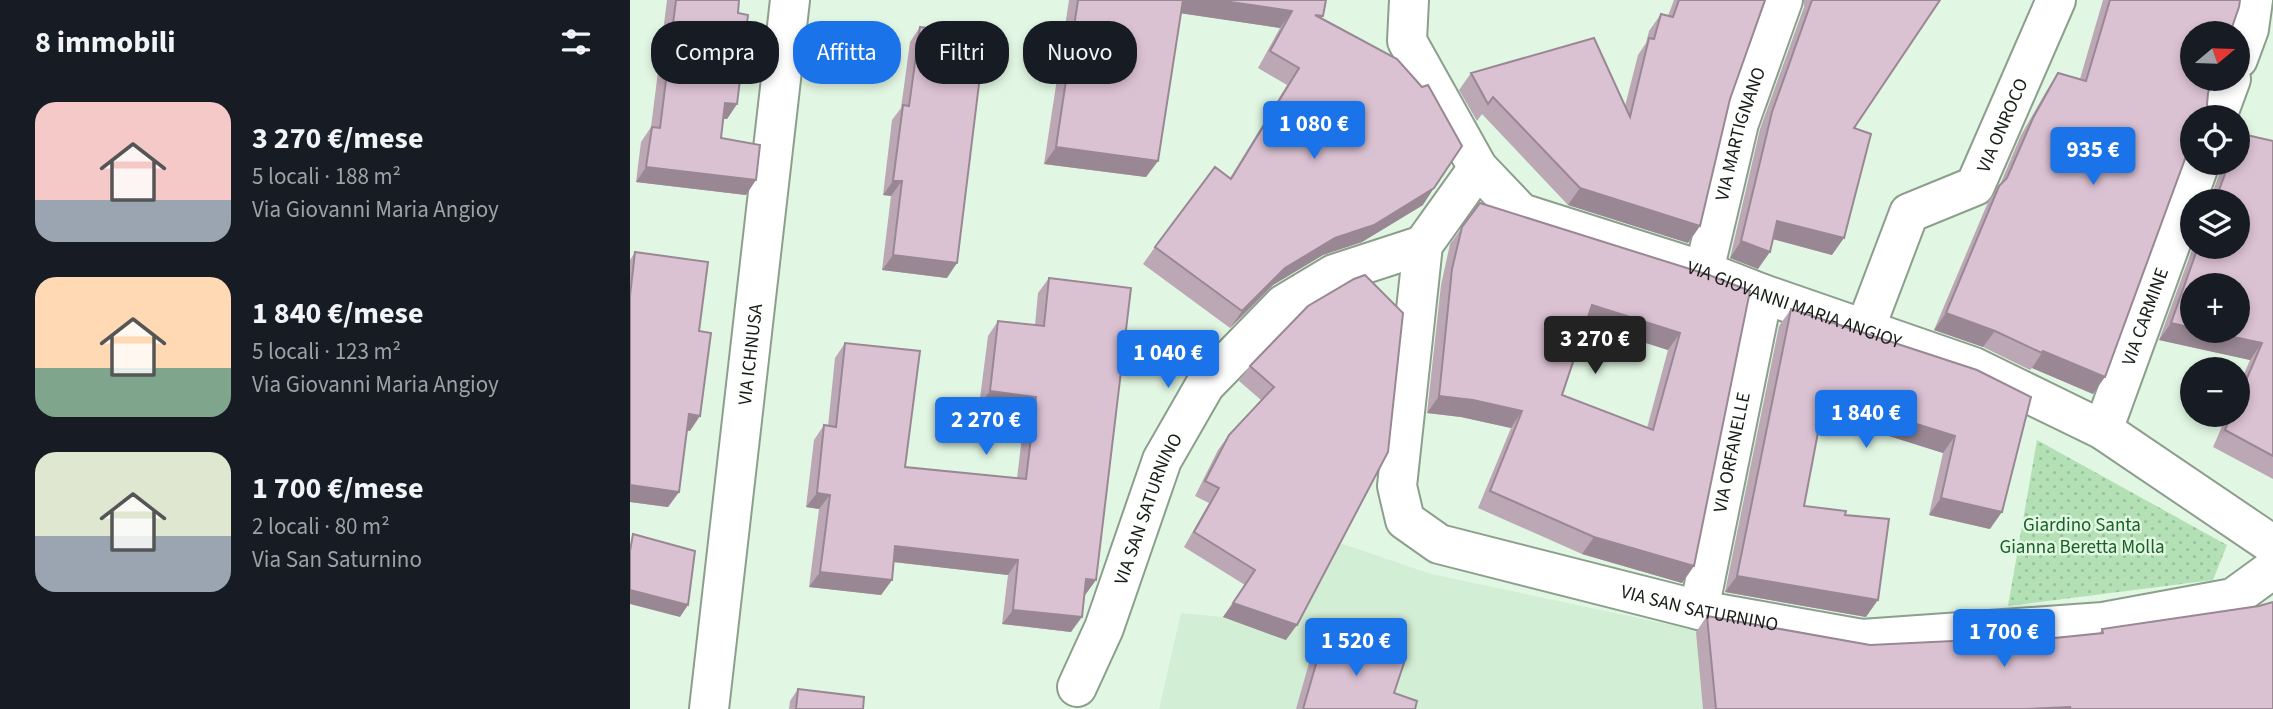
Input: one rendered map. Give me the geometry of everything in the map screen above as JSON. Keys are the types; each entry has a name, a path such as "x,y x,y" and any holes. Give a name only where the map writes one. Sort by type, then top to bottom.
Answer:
{"street":[{"name":"VIA ICHNUSA","path":"709,709 790,0"},
{"name":"VIA GIOVANNI MARIA ANGIOY","path":"1409,0 1407,41 1478,168 1521,213 1704,271 1975,367 2103,430 2273,545"},
{"name":"VIA MARTIGNANO","path":"1704,271 1738,123 1783,0"},
{"name":"VIA ONROCO","path":"1865,329 1909,213 1975,186 2056,0"},
{"path":"2250,22 2253,0"},
{"name":"VIA SAN SATURNINO","path":"1478,168 1423,245 1398,486 1405,520 1439,544 1699,610 1862,639 2103,622 2233,598 2273,569"},
{"name":"VIA CARMINE","path":"2103,430 2196,175"},
{"name":"VIA SAN SATURNINO","path":"1077,687 1104,628 1162,460 1205,385 1284,304 1334,274 1423,245"},
{"name":"VIA ORFANELLE","path":"1699,610 1763,294"}],"shaded area":[{"path":"1337,542 1431,574 1790,650 1854,709 1159,709 1181,613 1223,617 1286,640"}],"green space":[{"name":"Giardino Santa Gianna Beretta Molla","path":"2037,440 2227,545 2213,580 2008,606"}],"building":[{"path":"676,0 739,0 738,13 748,15 747,21 673,21"},
{"path":"1078,0 1183,0 1158,161 1056,147 1065,84 1137,84 1137,21 1075,21"},
{"path":"1217,0 1326,0 1323,16 1315,15 1397,59 1422,87 1428,85 1462,146 1434,188 1374,225 1335,238 1285,268 1242,311 1155,247 1215,167 1231,179 1299,68 1270,51 1292,11"},
{"path":"1679,0 1765,0 1730,99 1700,226 1580,188 1493,97 1488,104 1471,73 1594,38 1630,117 1649,38 1654,39 1661,14 1673,17"},
{"path":"1812,0 1940,0 1854,128 1871,134 1844,238 1777,221 1770,252 1741,241 1772,112"},
{"path":"2110,0 2240,0 2234,21 2180,21 2180,91 2209,91 2207,105 2180,105 2180,172 2105,377 1946,313 1999,186 2007,178 2033,118 2058,73 2086,81"},
{"path":"915,63 915,84 979,84 957,263 893,255 902,181 893,181 903,105 909,106"},
{"path":"666,84 739,84 737,104 725,103 721,138 760,145 756,180 646,167 652,127 660,128"},
{"path":"2250,136 2273,141 2273,456 2225,430 2226,427 2250,427 2250,371 2262,343 2250,340 2250,273 2189,273 2194,259 2250,259 2250,189 2219,189 2225,175 2250,175"},
{"path":"1480,203 1709,275 1750,291 1694,566 1594,537 1490,491 1522,411 1473,400 1439,396 1452,269 1462,227","holes":["1592,305 1680,333 1653,430 1562,395"]},
{"path":"635,252 708,262 699,331 711,333 700,416 689,414 679,492 630,485 630,296"},
{"path":"1365,275 1403,313 1388,452 1297,625 1233,603 1255,570 1194,532 1219,488 1205,481 1229,435 1274,387 1250,366 1308,306"},
{"path":"1049,278 1131,288 1096,580 1086,579 1082,617 1013,610 1018,560 895,546 892,580 820,572 830,495 817,493 824,425 836,427 845,343 920,351 905,467 1026,479 1036,397 990,391 998,321 1044,326"},
{"path":"2180,298 2180,325 2171,323"},
{"path":"1791,309 1977,370 2031,397 2002,512 1941,498 1955,436 1862,407 1859,418 1823,406 1804,506 1846,511 1845,515 1889,519 1878,600 1737,576"},
{"path":"633,534 695,551 688,605 630,590"},
{"path":"2273,602 2273,709 1716,709 1707,616 1870,645 2015,638 2016,642 2103,633 2102,629"},
{"path":"1325,633 1406,657 1394,693 1417,701 1415,709 1303,709"},
{"path":"798,689 864,697 863,709 796,709"}]}
